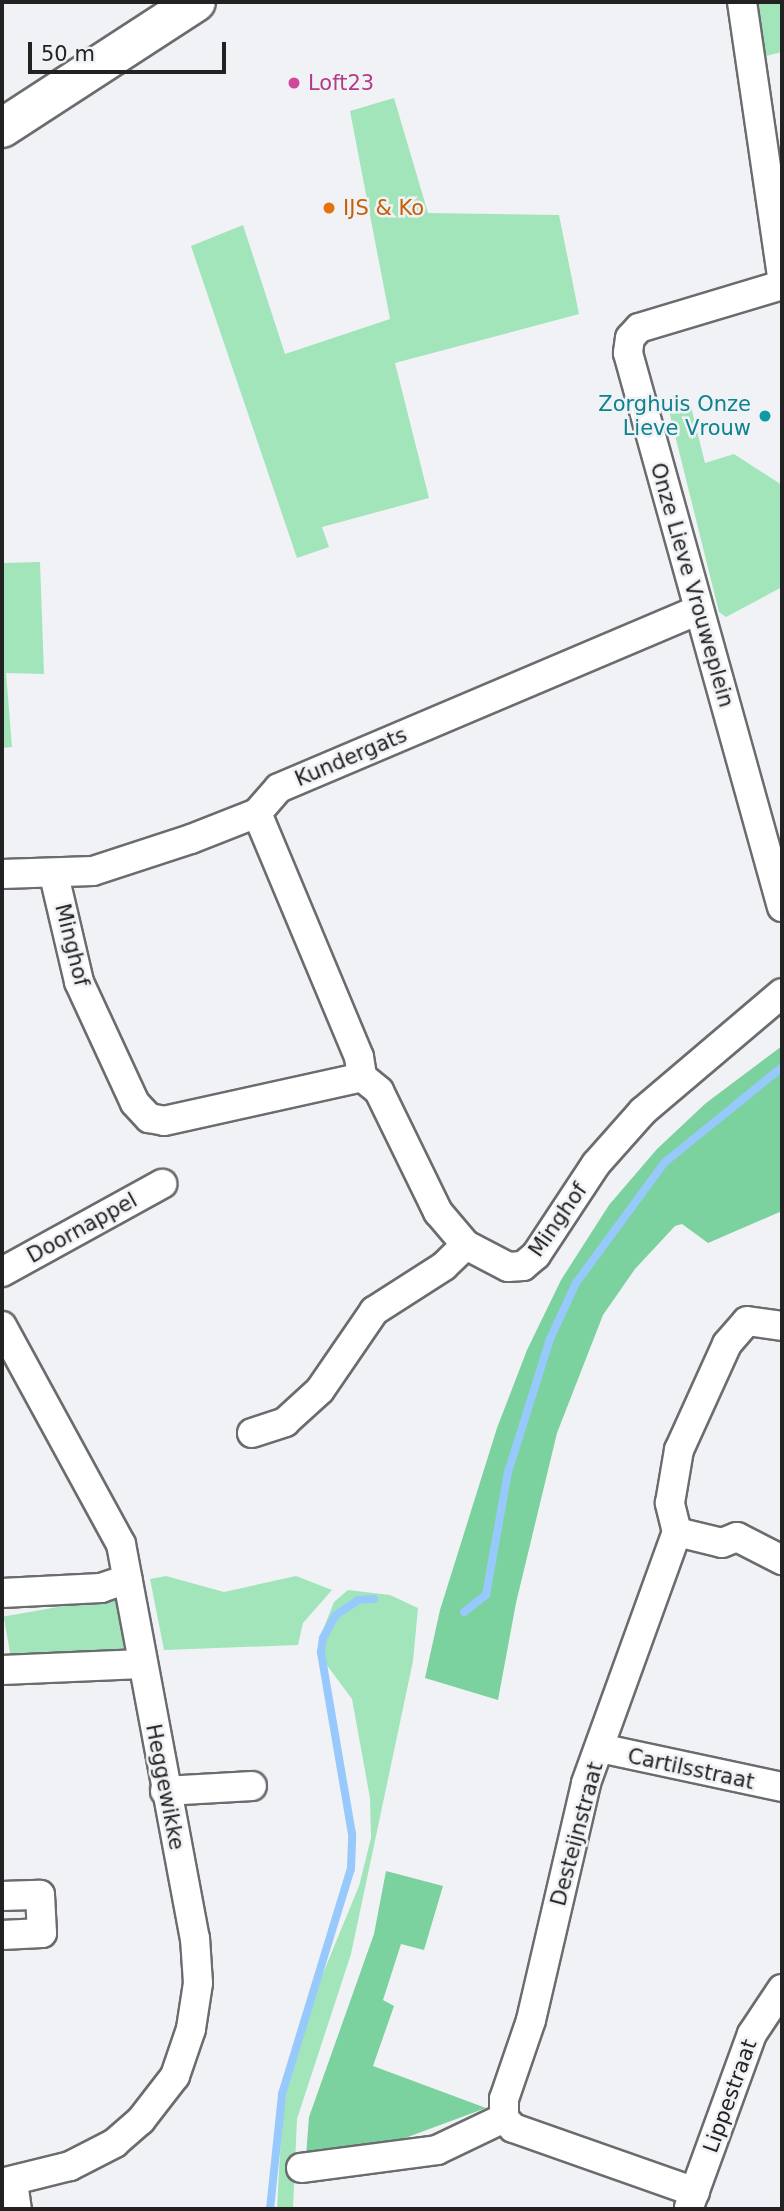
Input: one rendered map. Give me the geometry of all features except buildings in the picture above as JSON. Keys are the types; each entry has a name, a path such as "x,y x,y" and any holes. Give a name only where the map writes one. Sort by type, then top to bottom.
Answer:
{"main road":[{"path":"2,128 196,2"}],"street":[{"path":"742,2 782,275"},
{"name":"Onze Lieve Vrouweplein","path":"782,285 639,328 630,338 628,353 782,907"},
{"name":"Kundergats","path":"2,874 54,875 93,871 257,813 279,788 698,610"},
{"name":"Minghof","path":"257,813 359,1057 362,1077 379,1091 438,1212 466,1245 501,1266 515,1268 530,1261 596,1164 643,1111 782,993"},
{"name":"Minghof","path":"54,875 79,982 135,1103 149,1118 164,1121 362,1077"},
{"name":"Doornappel","path":"2,1272 162,1184"},
{"path":"252,1433 285,1422 320,1390 374,1311 444,1266 466,1245"},
{"name":"Desteijnstraat","path":"504,2118 504,2099 531,2020 586,1783 677,1532 670,1503 679,1450 727,1344 747,1321 782,1326"},
{"name":"Heggewikke","path":"5,1338 121,1544 165,1791 195,1938 198,1983 191,2029 175,2076 141,2120 115,2143 70,2166 10,2191"},
{"path":"677,1532 722,1543 737,1537 782,1560"},
{"path":"2,1592 101,1588 127,1579"},
{"path":"2,1670 142,1664"},
{"name":"Cartilsstraat","path":"600,1748 782,1787"},
{"path":"165,1791 252,1786"},
{"path":"2,1896 40,1895 42,1933 2,1935"},
{"name":"Lippestraat","path":"692,2200 752,2035 782,1989"},
{"path":"301,2168 437,2150 504,2118 513,2129 692,2200"}],"green space":[{"path":"754,2 782,2 782,52 762,57"},
{"path":"394,98 428,213 559,215 579,314 395,363 429,498 322,527 329,547 297,558 191,246 243,225 285,354 390,319 350,111"},
{"path":"690,403 705,463 734,454 782,485 782,587 726,617 719,612 669,411"},
{"path":"40,562 44,674 6,673 12,747 2,748 2,563"},
{"path":"782,1046 782,1211 708,1243 682,1224 675,1226 635,1269 603,1315 557,1433 516,1603 498,1700 425,1678 440,1610 497,1428 527,1350 561,1280 609,1205 657,1149 706,1103"},
{"path":"166,1576 224,1592 296,1576 332,1590 303,1623 298,1645 164,1650 150,1579"},
{"path":"348,1590 390,1595 418,1608 413,1661 351,1954 297,2119 293,2209 277,2209 282,2117 296,2039 359,1886 371,1838 370,1798 352,1699 320,1656 320,1637 334,1602"},
{"path":"115,1597 125,1652 13,1672 4,1617"},
{"path":"386,1871 443,1886 424,1950 401,1944 383,2000 394,2006 373,2066 486,2108 397,2141 306,2156 309,2117 374,1934"}],"waterway":[{"path":"464,1612 486,1595 508,1472 550,1339 576,1283 664,1163 782,1067"},
{"path":"270,2209 282,2094 351,1869 352,1834 321,1652 323,1638 336,1615 358,1600 374,1599"}],"place":[{"name":"Loft23","path":"294,83"},
{"name":"IJS & Ko","path":"329,208"},
{"name":"Zorghuis Onze Lieve Vrouw","path":"765,416"}]}
